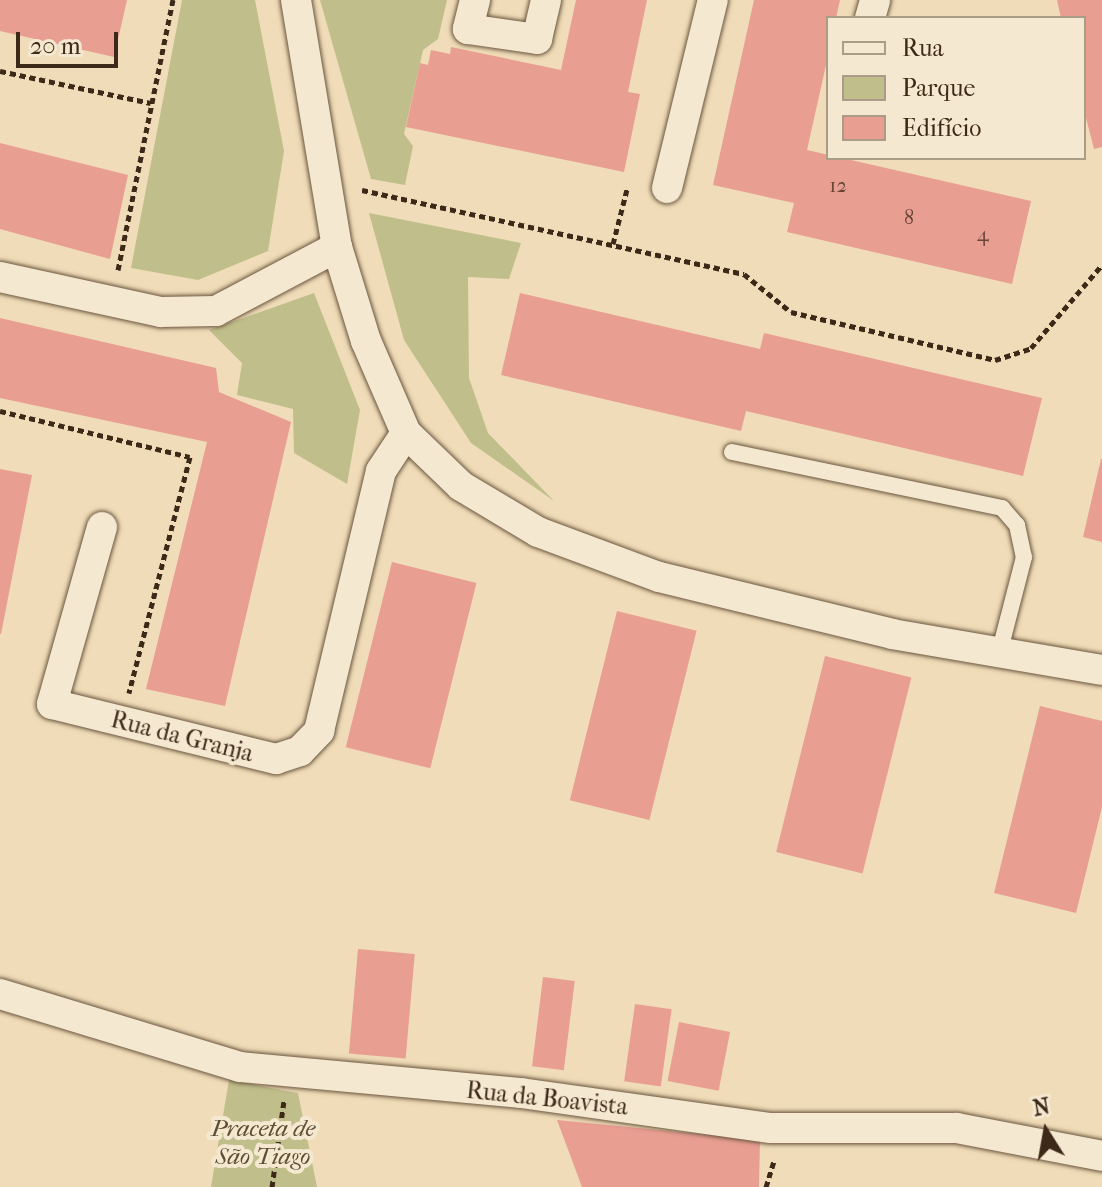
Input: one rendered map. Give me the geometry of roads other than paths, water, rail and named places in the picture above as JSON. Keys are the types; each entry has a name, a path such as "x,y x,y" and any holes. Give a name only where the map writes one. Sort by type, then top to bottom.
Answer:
{"street":[{"path":"296,0 337,247 406,433 461,486 565,542 659,577 999,654 1102,670"},
{"path":"475,0 468,29 537,39 546,0"},
{"path":"667,188 713,0"},
{"path":"0,277 161,312 216,311 337,247"},
{"name":"Rua da Granja","path":"102,527 52,704 276,759 300,751 319,731 381,471 406,433"},
{"name":"Rua da Boavista","path":"0,994 240,1067 521,1093 771,1128 957,1128 1102,1156"}],"lane":[{"path":"732,452 1002,508 1017,525 1024,557 999,654"}],"park label":[{"name":"Praceta de São Tiago","path":"263,1143"}]}
